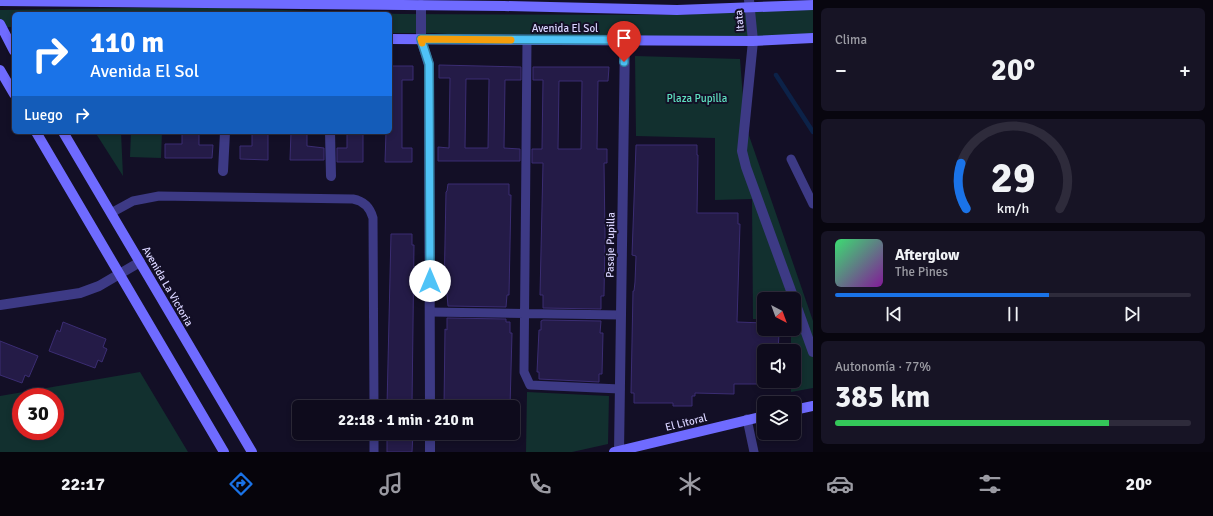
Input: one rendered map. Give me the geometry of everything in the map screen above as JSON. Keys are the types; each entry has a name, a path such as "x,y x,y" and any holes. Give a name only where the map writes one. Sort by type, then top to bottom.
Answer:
{"main road":[{"name":"Avenida El Sol","path":"0,2 396,2 420,5 677,10 750,4 813,5"},
{"path":"0,24 12,47"},
{"name":"Avenida El Sol","path":"392,38 527,41 753,41 813,38"},
{"path":"0,70 12,91"},
{"path":"37,134 224,452"},
{"name":"Avenida La Victoria","path":"64,134 252,452"},
{"path":"801,409 813,406"},
{"name":"El Litoral","path":"617,452 757,417"}],"street":[{"name":"Itata","path":"750,4 753,41 742,151 792,292"},
{"path":"420,5 421,39 429,64 430,400"},
{"name":"Pasaje Pupilla","path":"617,452 620,389 625,40"},
{"path":"224,172 225,134"},
{"path":"330,134 331,176"},
{"path":"0,305 80,293 99,286 140,262"},
{"name":"Itata","path":"801,319 813,352"},
{"path":"430,440 430,452"}],"lane":[{"path":"527,41 524,372 530,385 620,389"},
{"path":"791,159 813,204"},
{"path":"111,213 133,201 159,196 353,199 364,203 369,207 373,218 374,400"},
{"path":"430,312 621,315"},
{"path":"747,419 754,452"},
{"path":"374,440 374,452"}],"green space":[{"path":"199,7 343,12 12,12 12,27 0,27 0,10"},
{"path":"813,8 813,36 527,40 434,33 392,33 392,14 678,15"},
{"name":"Plaza Pupilla","path":"635,56 740,59 745,124 813,321 813,388 791,392 791,388 801,388 801,344 791,344 791,336 801,336 801,292 757,292 757,319 753,319 752,199 715,200 715,138 636,136"},
{"path":"96,134 121,134 123,176"},
{"path":"131,134 162,134 161,158 130,157"},
{"path":"140,372 188,452 0,452 0,396 12,394 12,440 64,440 64,388 47,388"},
{"path":"527,392 609,396 608,444 572,452 526,452"}],"building":[{"path":"439,65 521,67 521,80 505,80 504,148 520,149 520,161 438,161 438,147 449,148 450,78 439,78","holes":["466,79 489,79 488,148 465,148"]},
{"path":"392,66 413,66 413,80 402,80 402,148 412,148 412,162 385,162 386,134 392,134"},
{"path":"533,67 609,67 608,81 598,81 597,149 607,149 607,163 604,163 604,296 601,296 601,309 543,308 543,295 540,295 543,163 532,163 532,149 542,149 543,80 533,80","holes":["559,81 582,81 581,149 558,149"]},
{"path":"182,134 199,134 199,145 213,145 212,158 165,158 165,144 182,144"},
{"path":"252,134 268,134 268,160 240,159 240,146 252,146"},
{"path":"291,134 307,134 307,146 324,148 324,160 290,160"},
{"path":"347,134 363,134 363,162 337,162 337,148 347,148"},
{"path":"636,145 697,145 697,213 738,213 738,224 740,224 737,322 757,323 757,336 779,336 778,344 757,344 757,384 734,384 734,394 695,393 695,396 692,396 692,406 673,406 673,403 634,403 634,393 631,393 633,291 635,282 636,256 632,255"},
{"path":"448,184 509,184 509,195 511,195 509,295 507,295 506,307 448,306 447,294 444,294 446,192"},
{"path":"391,234 412,234 412,245 414,245 412,400 387,400"},
{"path":"447,318 506,319 506,322 510,322 510,333 512,333 510,400 444,400 445,329 447,330"},
{"path":"541,321 601,321 600,333 603,333 602,374 599,374 599,382 539,379 539,372 537,372 539,330 541,330"},
{"path":"63,322 106,339 103,347 107,349 102,362 98,360 95,368 49,351 57,330 60,332"},
{"path":"0,341 38,356 29,377 25,375 22,383 0,375"},
{"path":"387,440 413,440 412,452 387,452"}],"waterway":[{"path":"776,75 813,132"}],"slow traffic":[{"path":"422,43 421,39 511,40"}],"route":[{"path":"430,281 429,64 421,39 527,41 625,40 624,62"}]}
